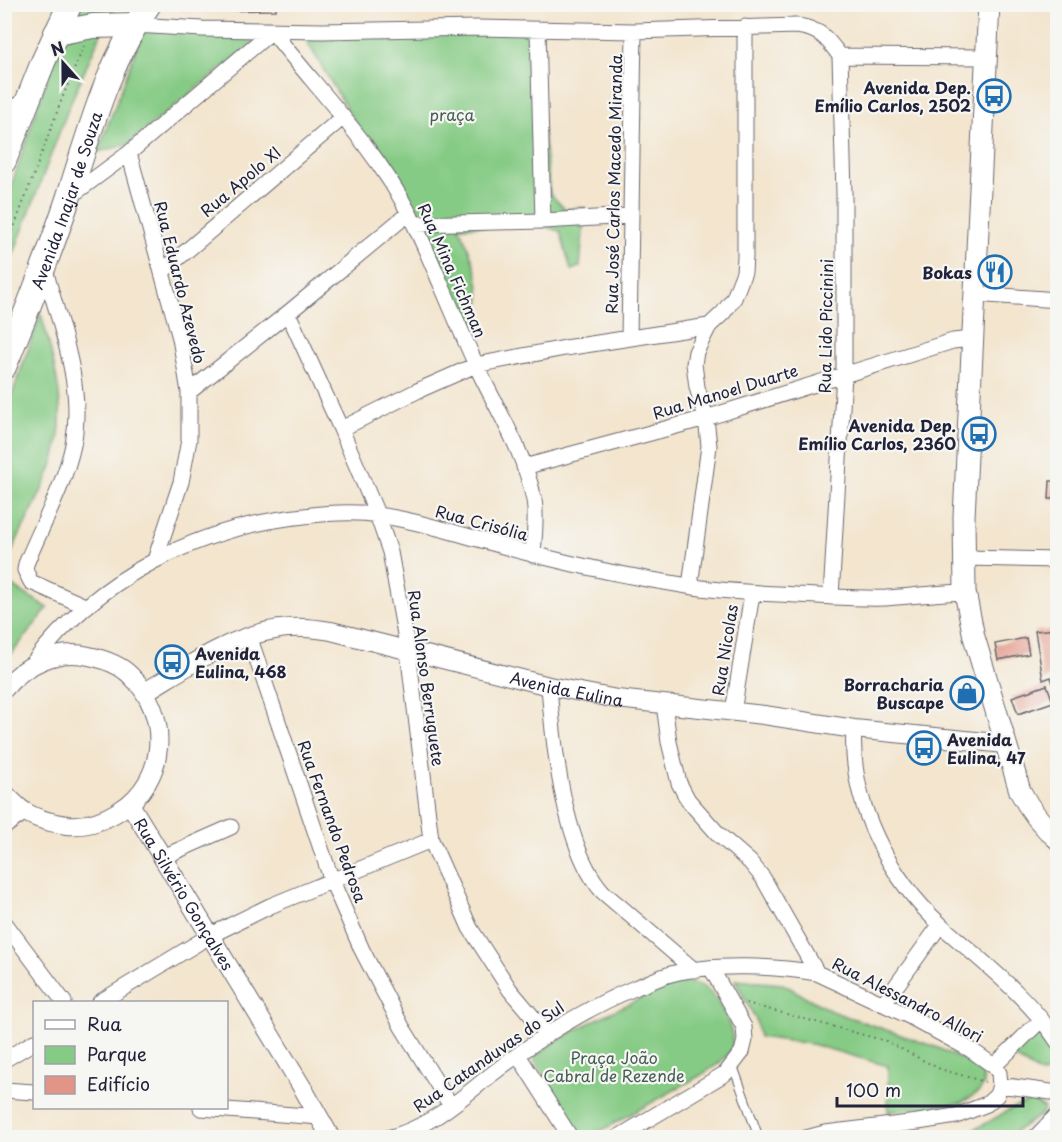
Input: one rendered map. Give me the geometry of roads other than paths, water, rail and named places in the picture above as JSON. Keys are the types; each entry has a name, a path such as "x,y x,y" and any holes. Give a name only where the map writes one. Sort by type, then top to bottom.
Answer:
{"main road":[{"path":"4,161 70,4"},
{"name":"Avenida Inajar de Souza","path":"7,355 44,265 88,132 110,77 135,25 149,4"},
{"path":"988,4 972,339 964,558 965,592 974,637 1020,791 1031,812 1058,839"},
{"path":"56,33 93,26 135,25"}],"street":[{"path":"135,25 272,31 477,28 633,31 797,26 812,28 826,38 840,56 985,57"},
{"path":"690,586 709,446 706,418 697,387 694,364 696,352 709,326 734,298 744,272 745,27"},
{"path":"538,29 543,221"},
{"path":"68,198 129,153 272,31"},
{"name":"Rua Mina Fichman","path":"272,31 383,171 411,218 524,467 534,501 536,523 533,555"},
{"name":"Rua José Carlos Macedo Miranda","path":"629,338 633,31"},
{"name":"Rua Lido Piccinini","path":"831,597 843,374 844,192 840,56"},
{"path":"4,112 29,100"},
{"name":"Rua Apolo XI","path":"163,271 342,118"},
{"name":"Rua Eduardo Azevedo","path":"129,153 180,338 189,392 189,440 181,482 155,560"},
{"path":"189,392 411,218 543,221 631,216"},
{"path":"44,265 73,374 76,420 73,444 66,469 25,570 31,582 85,606"},
{"path":"974,294 1058,300"},
{"name":"Rua Alonso Berruguete","path":"288,314 341,429 377,514 390,552 408,651 431,840 471,928 510,990 548,1034"},
{"path":"341,429 476,365 709,326"},
{"name":"Rua Manoel Duarte","path":"524,467 706,418 953,341 972,339"},
{"name":"Rua Crisólia","path":"33,663 62,627 85,606 119,581 155,560 190,543 243,526 284,518 337,512 377,514 439,528 533,555 690,586 752,594 885,598 965,592"},
{"path":"964,558 1058,560"},
{"name":"Rua Nicolas","path":"733,712 752,594"},
{"name":"Avenida Eulina","path":"145,692 206,655 249,636 279,629 304,627 331,630 549,686 617,699 854,729 1006,744"},
{"name":"Rua Fernando Pedrosa","path":"249,636 332,881 363,950 402,1027 451,1106"},
{"path":"4,689 14,677 33,663 57,655 82,654 107,660 128,673 145,692 156,714 160,738 157,763 146,786 130,804 106,819 79,826 50,823 25,812 4,793"},
{"path":"549,686 553,737 560,776 573,834 587,868 603,891 694,969"},
{"name":"Rua Alessandro Allori","path":"664,704 669,742 679,783 688,800 719,836 750,862 763,878 817,973 971,1050 994,1066"},
{"path":"854,729 854,758 859,786 877,838 893,868 912,895 940,925 1006,981 1058,1042"},
{"name":"Rua Silvério Gonçalves","path":"130,804 332,1137"},
{"path":"4,827 25,812"},
{"path":"163,857 231,827"},
{"path":"102,1001 210,935 270,906 431,840"},
{"path":"4,922 63,1001"},
{"path":"883,1004 940,925"},
{"path":"617,1137 710,1084 733,1066 742,1052 745,1040 744,1027 711,968"},
{"name":"Rua Catanduvas do Sul","path":"387,1137 415,1128 451,1106 518,1055 572,1018 612,998 670,974 711,968 782,968 817,973"},
{"path":"806,1137 956,1116 987,1104 998,1095 995,1084 999,1073 994,1066 1041,1020"},
{"path":"4,1060 33,1043"},
{"path":"518,1055 571,1137"},
{"path":"995,1084 1058,1093"},
{"path":"4,1090 33,1092"},
{"path":"225,1109 320,1117"},
{"path":"1035,1137 1058,1114"}],"lane":[{"path":"733,1066 759,1137"}],"place":[{"name":"Avenida Dep. Emílio Carlos, 2502","path":"994,96"},
{"name":"Bokas","path":"995,272"},
{"name":"Avenida Dep. Emílio Carlos, 2360","path":"979,434"},
{"name":"Avenida Eulina, 468","path":"172,662"},
{"name":"Borracharia Buscape","path":"967,693"},
{"name":"Avenida Eulina, 47","path":"924,748"}],"park label":[{"name":"praça","path":"452,114"},
{"name":"Praça João Cabral de Rezende","path":"614,1066"}]}
